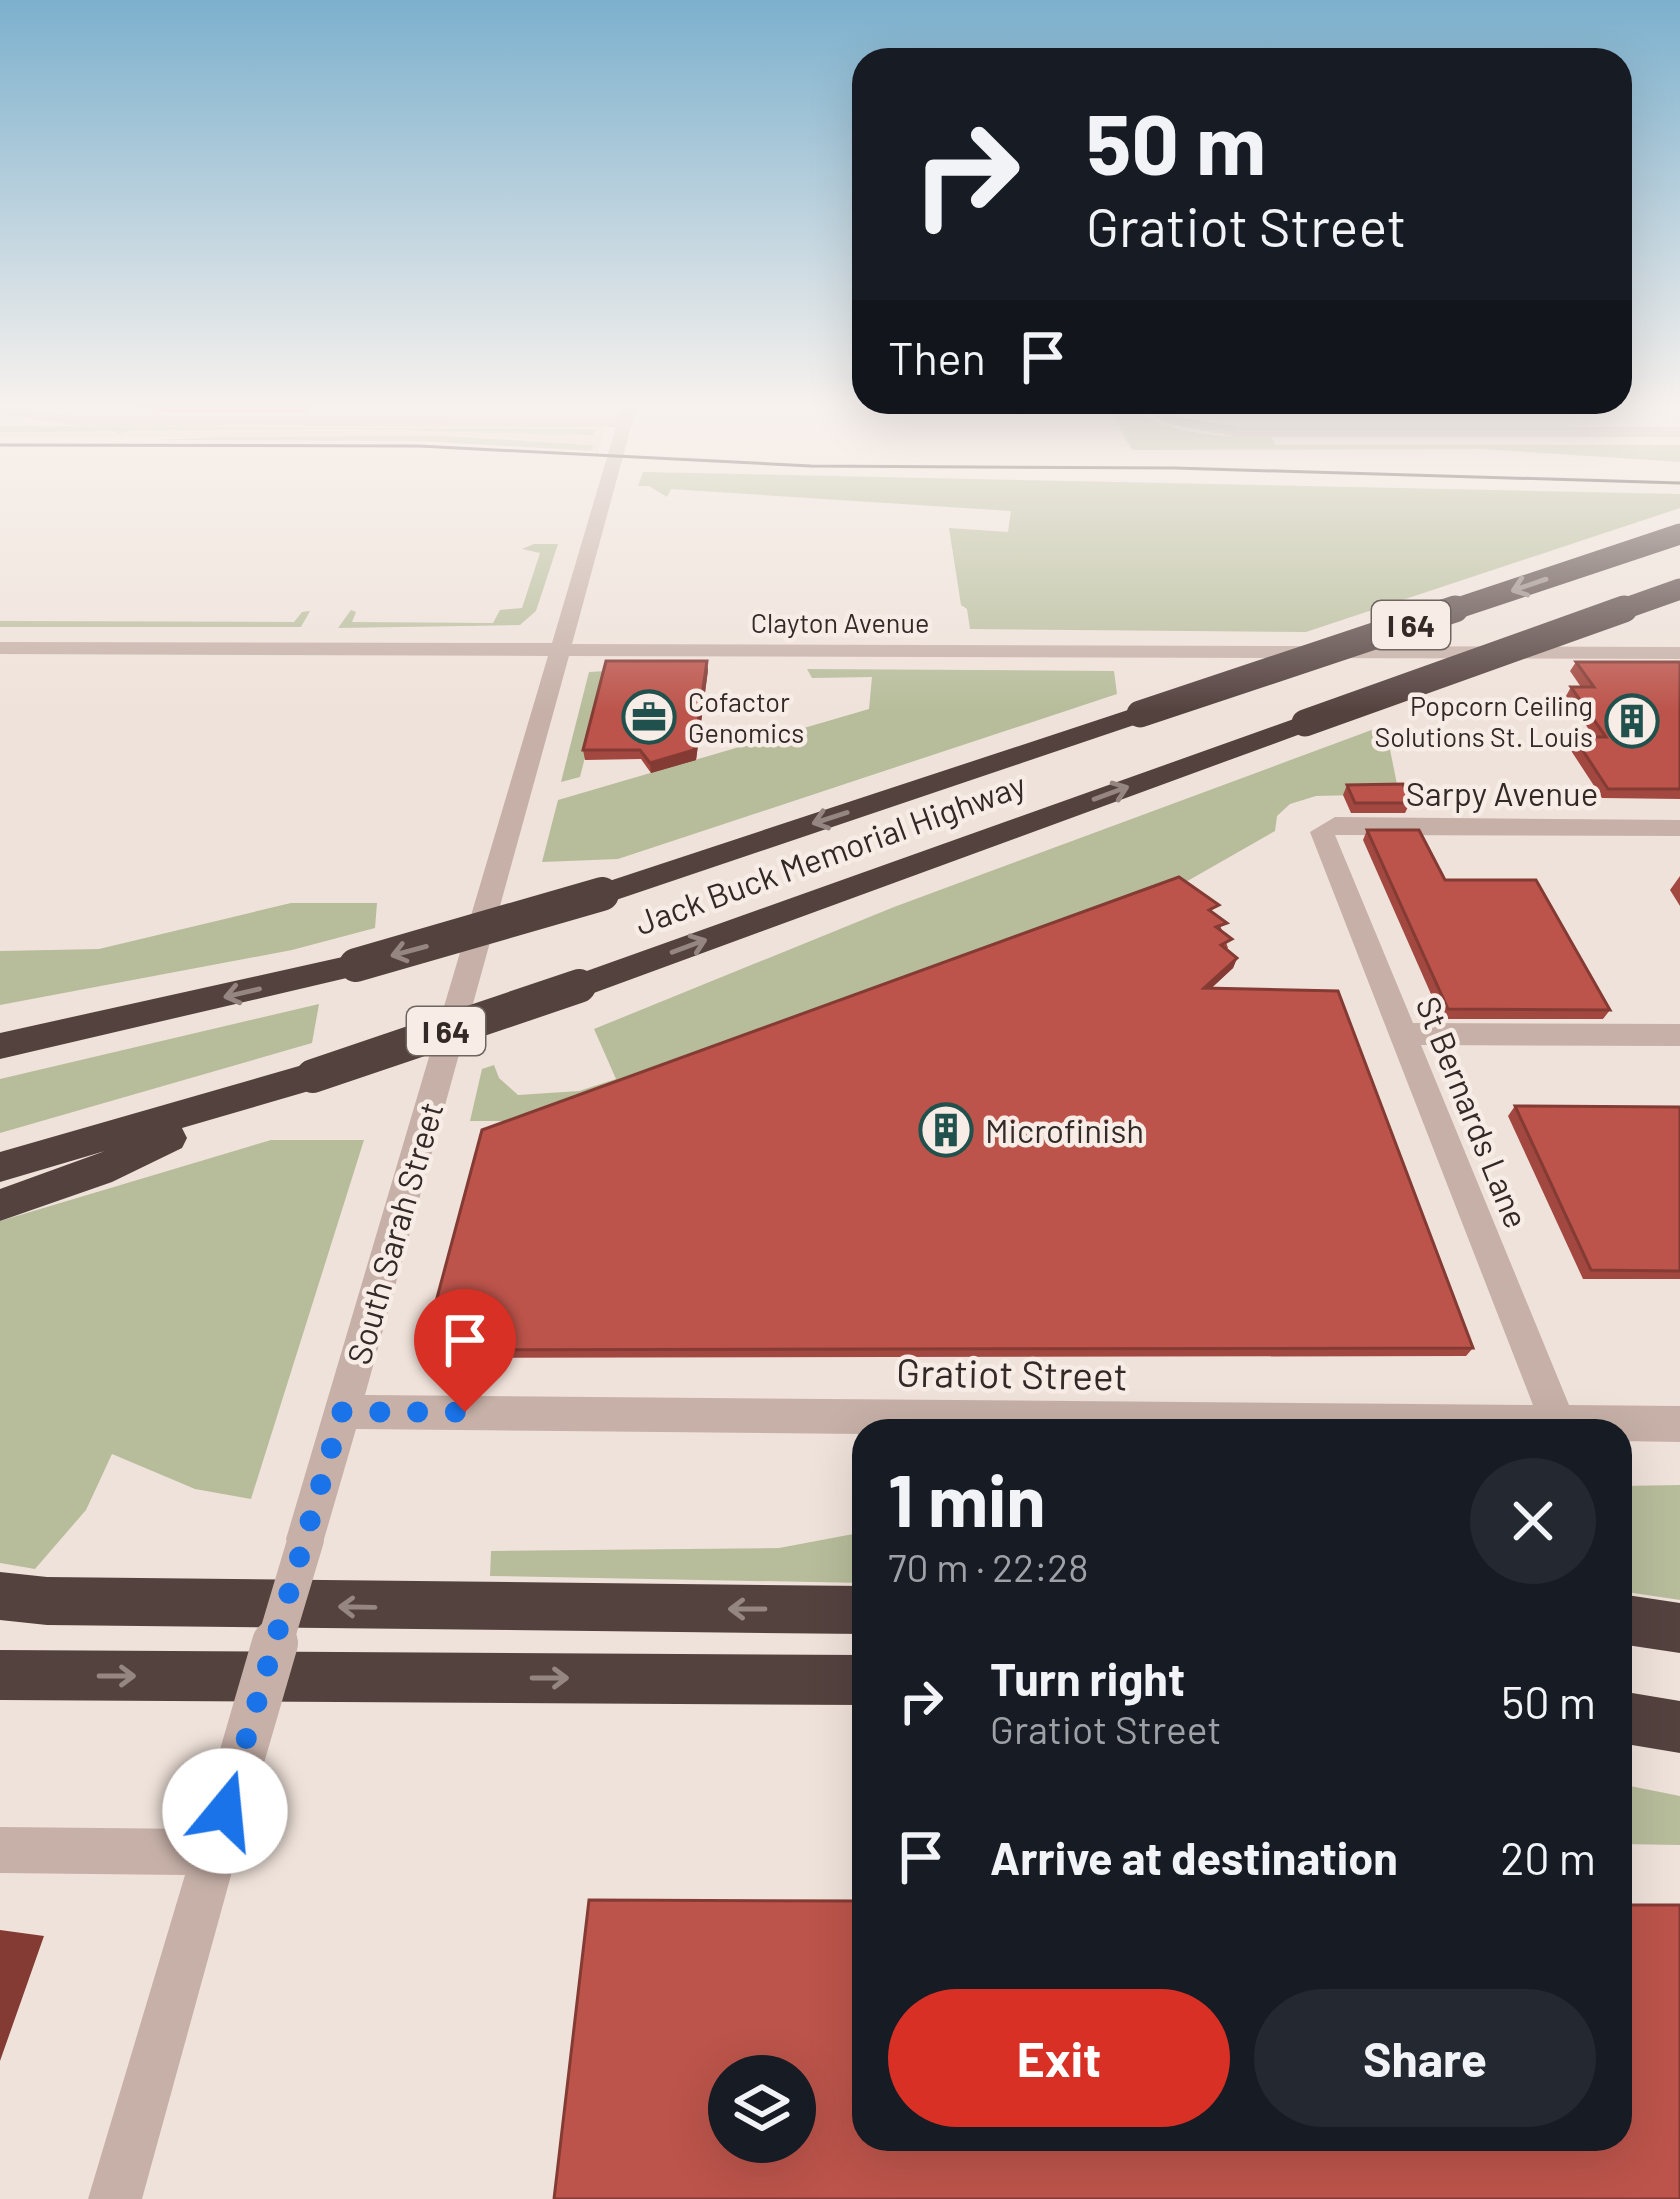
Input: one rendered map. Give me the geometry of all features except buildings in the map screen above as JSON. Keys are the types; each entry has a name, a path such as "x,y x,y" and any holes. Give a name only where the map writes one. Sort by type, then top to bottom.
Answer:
{"highway":[{"name":"Jack Buck Memorial Highway","path":"0,1046 356,965 602,894 1680,534"},
{"name":"Jack Buck Memorial Highway","path":"0,1167 313,1076 579,986 1680,590"},
{"path":"0,1033 121,1021"},
{"path":"0,1205 118,1162 244,1097"},
{"path":"0,1596 389,1608 852,1610"},
{"path":"1632,1621 1680,1628"},
{"path":"0,1675 852,1680"},
{"path":"1632,1719 1680,1727"}],"street":[{"name":"South Sarah Street","path":"116,2199 601,508"},
{"name":"Clayton Avenue","path":"0,648 1680,653"},
{"name":"Sarpy Avenue","path":"1324,829 1335,825 1680,827"},
{"name":"St Bernards Lane","path":"1324,829 1556,1419"},
{"path":"1403,1034 1680,1035"},
{"name":"Gratiot Street","path":"342,1412 1116,1419"},
{"name":"Gratiot Street","path":"1632,1424 1680,1424"},
{"path":"0,1850 213,1852"}],"green space":[{"path":"959,508 1680,508 1306,632 970,629 967,609 961,605 949,528 1008,532 1011,511"},
{"path":"558,544 536,611 520,625 338,628 351,610 356,612 352,622 493,623 500,610 522,608 540,553 522,549"},
{"path":"310,611 301,627 0,627 0,621 294,622 302,612"},
{"path":"807,669 1114,671 1117,694 618,859 542,862 558,800 869,709 872,677 812,678"},
{"path":"607,671 580,777 561,782 589,672"},
{"path":"1385,725 1399,794 1316,796 1290,804 1277,816 1275,831 1177,887 535,1121 470,1121 482,1069 494,1065 499,1078 518,1095 579,1091 616,1079 594,1029 894,907"},
{"path":"291,903 377,903 375,928 292,950 0,1005 0,951 99,949"},
{"path":"319,1004 312,1043 0,1133 0,1079"},
{"path":"271,1140 364,1140 251,1499 195,1489 112,1454 86,1510 35,1569 0,1563 0,1221"},
{"path":"1680,1485 1680,1600 1632,1593 1632,1486"},
{"path":"852,1534 852,1583 490,1576 491,1551 779,1548"},
{"path":"1632,1786 1680,1796 1680,1845 1632,1844"}],"place":[{"name":"Cofactor Genomics","path":"649,717"},
{"name":"Popcorn Ceiling Solutions St. Louis","path":"1632,721"},
{"name":"Microfinish","path":"946,1130"}],"route":[{"path":"225,1811 342,1412 465,1412"}]}
